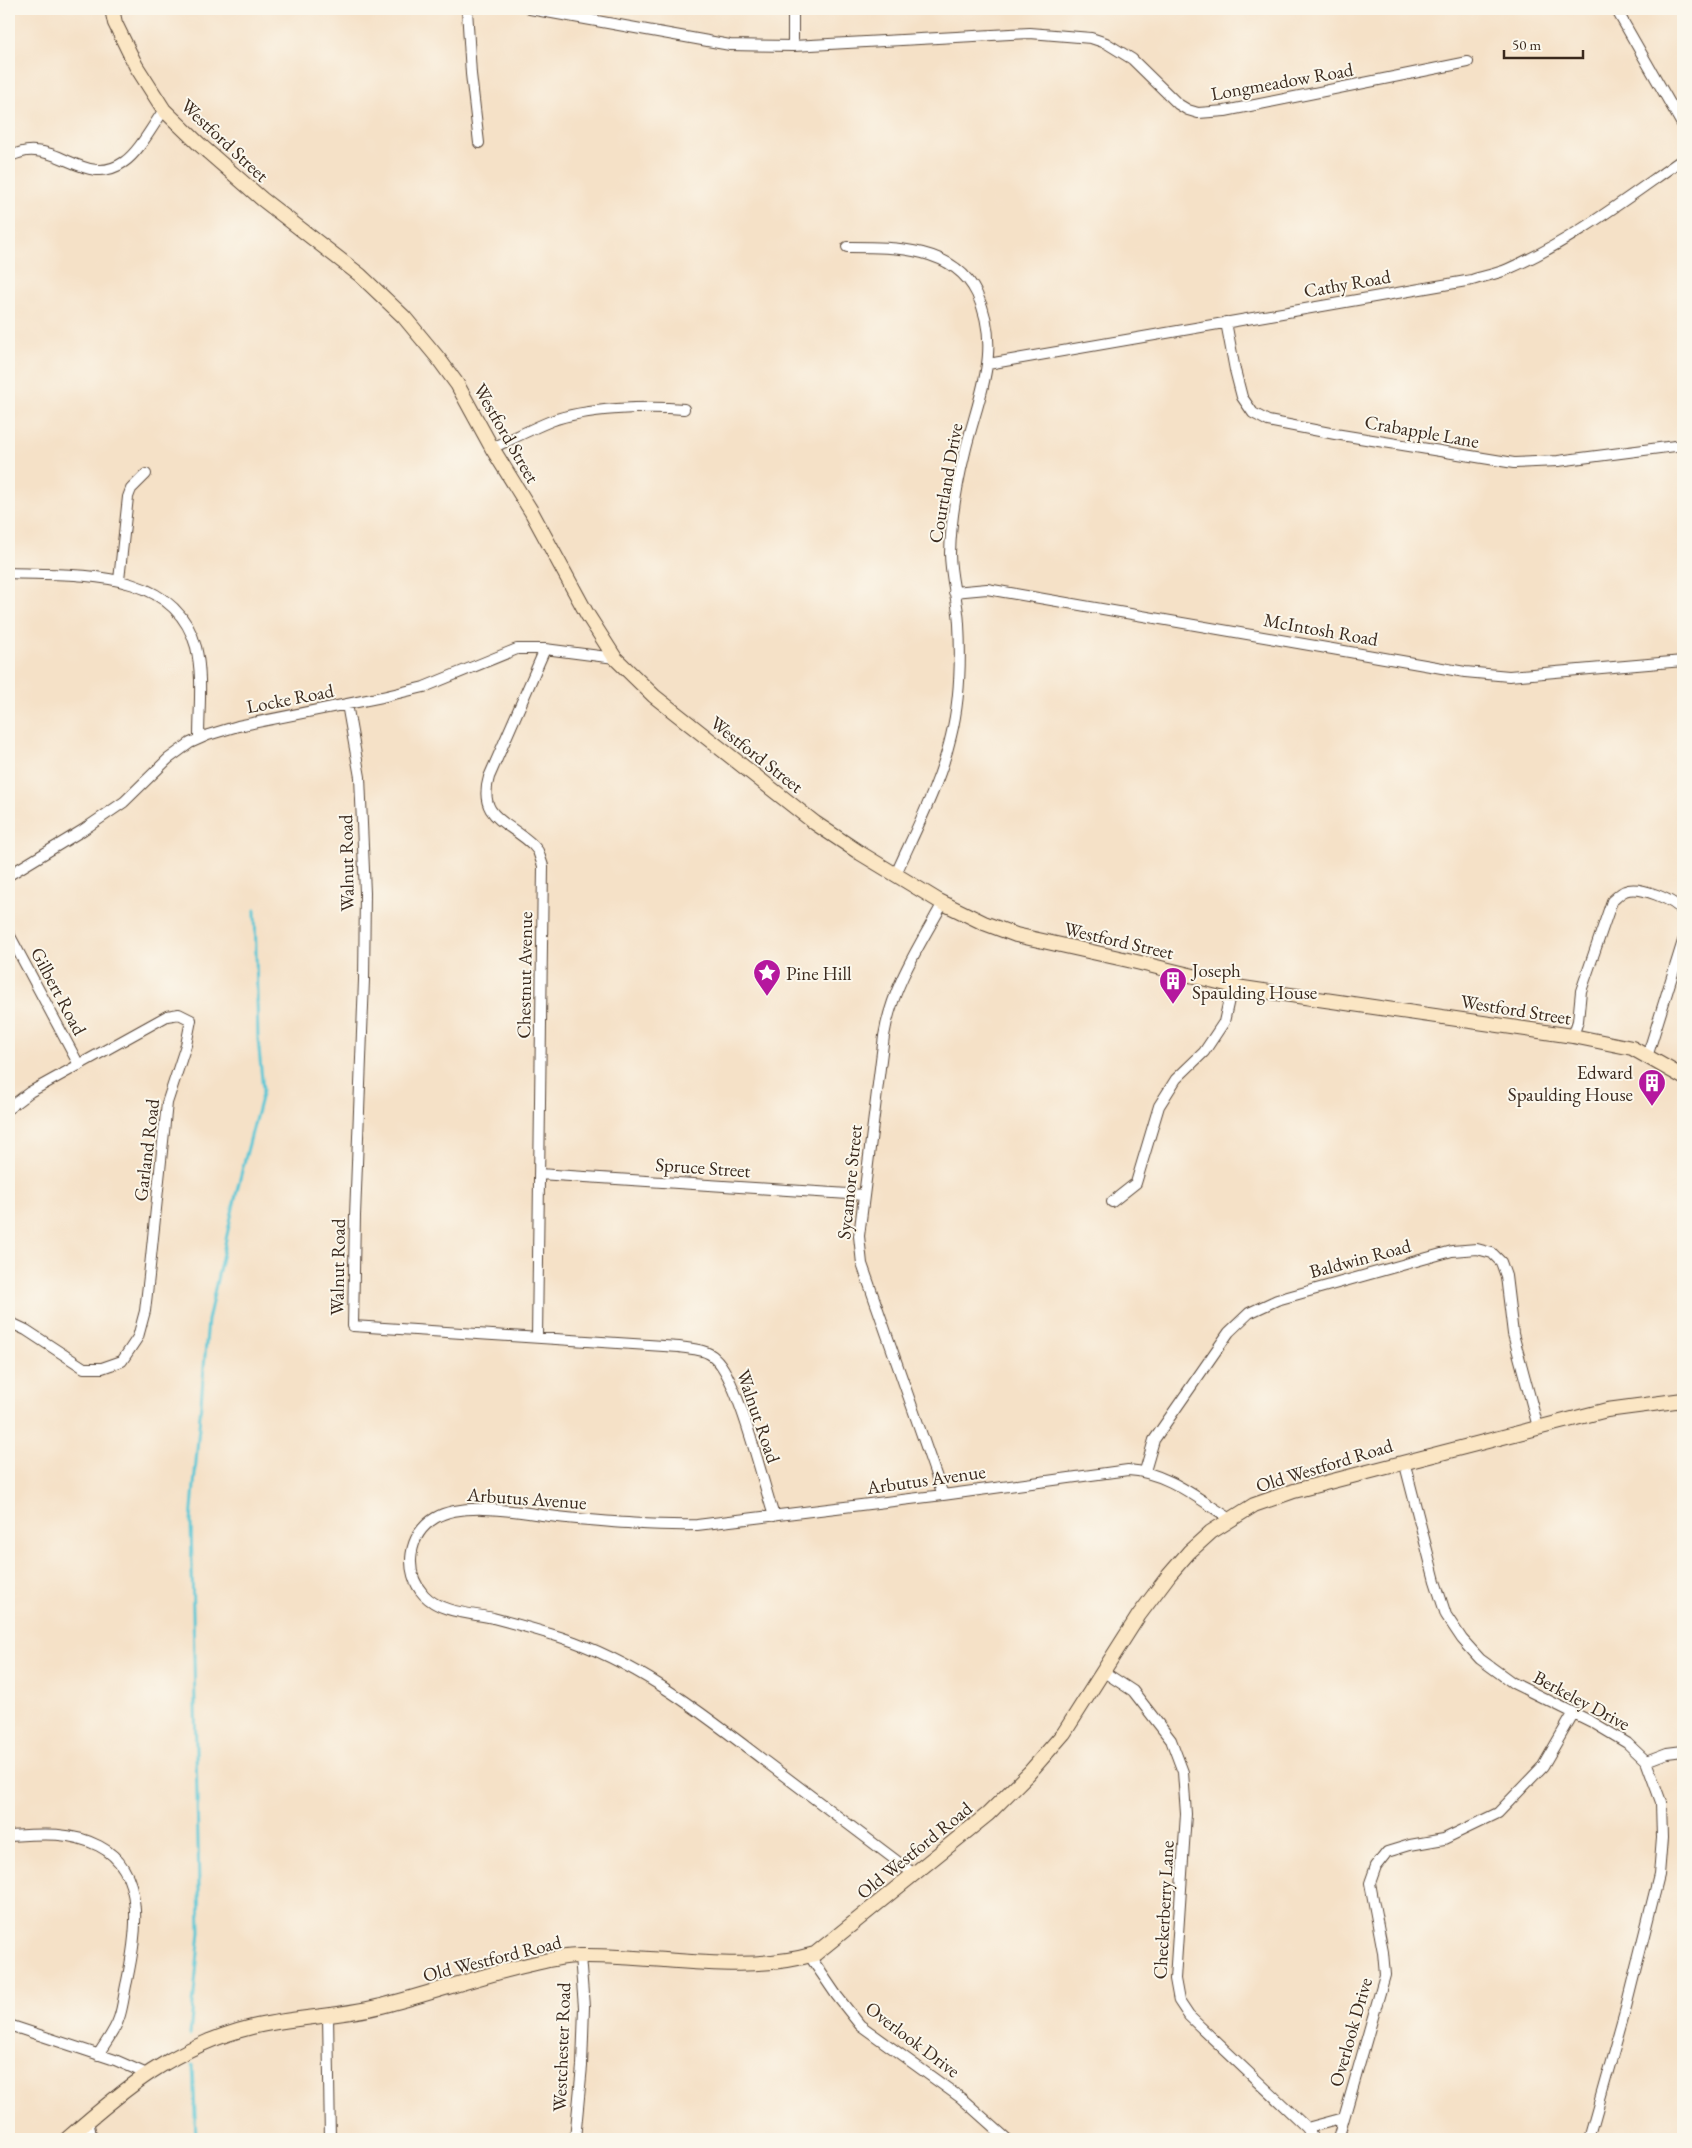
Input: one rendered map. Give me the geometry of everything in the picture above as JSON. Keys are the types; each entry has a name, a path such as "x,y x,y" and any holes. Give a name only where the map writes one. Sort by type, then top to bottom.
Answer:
{"main road":[{"name":"Westford Street","path":"112,9 115,24 136,66 164,110 242,182 360,275 404,317 457,384 492,448 531,510 587,614 615,658 654,696 815,823 895,876 942,903 1016,935 1232,986 1573,1036 1632,1048 1683,1077"},
{"name":"Old Westford Road","path":"67,2139 147,2074 188,2049 214,2038 253,2027 379,2007 500,1972 544,1961 580,1956 757,1964 790,1960 809,1955 822,1948 988,1814 1029,1772 1064,1733 1139,1615 1169,1575 1211,1532 1231,1519 1254,1505 1294,1491 1404,1461 1607,1410 1683,1400"}],"street":[{"path":"467,9 471,74 479,143"},
{"name":"Longmeadow Road","path":"530,9 730,45 793,46 1030,33 1091,38 1132,58 1178,104 1198,113 1225,111 1468,62"},
{"path":"793,9 793,46"},
{"path":"1616,9 1683,126"},
{"path":"9,157 35,150 51,154 85,168 96,170 116,166 133,154 164,110"},
{"name":"Cathy Road","path":"988,364 1472,280 1507,270 1556,245 1604,215 1683,159"},
{"name":"Courtland Drive","path":"847,247 878,247 920,251 942,260 961,272 977,294 990,342 988,364 964,453 950,553 959,622 958,701 951,736 942,765 895,876"},
{"name":"Crabapple Lane","path":"1226,322 1242,397 1253,413 1268,421 1485,460 1514,463 1558,461 1683,445"},
{"path":"492,448 553,420 592,412 657,407 684,409"},
{"path":"119,580 128,497 131,489 146,474"},
{"path":"9,573 119,580 156,594 180,617 195,645 198,660 199,738"},
{"name":"McIntosh Road","path":"954,592 987,590 1465,672 1510,676 1683,662"},
{"name":"Locke Road","path":"9,875 84,830 124,802 168,759 199,738 238,726 424,686 508,652 525,648 615,658"},
{"name":"Chestnut Avenue","path":"537,1338 543,866 538,851 533,845 488,809 485,795 488,777 545,649"},
{"name":"Walnut Road","path":"347,704 360,777 365,893 353,1326 705,1351 715,1357 722,1365 738,1398 774,1516"},
{"path":"1573,1036 1578,1021 1581,990 1612,901 1624,891 1637,889 1664,898 1679,906 1683,912"},
{"name":"Sycamore Street","path":"942,903 901,979 889,1008 859,1236 862,1264 943,1495"},
{"name":"Gilbert Road","path":"9,934 79,1065"},
{"path":"1647,1057 1683,941"},
{"path":"1112,1202 1136,1183 1159,1106 1176,1079 1204,1052 1224,1022 1232,986"},
{"name":"Garland Road","path":"9,1108 30,1092 167,1016 179,1014 191,1020 186,1045 167,1103 145,1311 138,1337 122,1361 102,1368 84,1368 26,1330 9,1322"},
{"name":"Spruce Street","path":"539,1174 864,1195"},
{"name":"Baldwin Road","path":"1145,1471 1154,1440 1228,1332 1248,1313 1277,1300 1460,1250 1476,1249 1492,1253 1500,1262 1506,1276 1513,1334 1538,1427"},
{"name":"Berkeley Drive","path":"1404,1461 1435,1581 1446,1615 1456,1631 1480,1659 1513,1683 1592,1722 1627,1743 1646,1761 1661,1802 1662,1838 1659,1875 1626,2007 1589,2139"},
{"name":"Arbutus Avenue","path":"914,1874 722,1728 642,1674 586,1647 560,1637 438,1605 420,1589 411,1566 412,1550 422,1529 434,1518 457,1511 493,1511 668,1526 716,1524 1128,1470 1145,1471 1161,1476 1231,1519"},
{"name":"Checkerberry Lane","path":"1104,1672 1133,1691 1172,1740 1184,1772 1186,1814 1175,1979 1179,2001 1189,2016 1206,2034 1307,2128 1313,2139"},
{"name":"Overlook Drive","path":"1338,2139 1385,1975 1383,1952 1370,1883 1376,1866 1386,1852 1410,1845 1444,1839 1498,1813 1543,1766 1573,1714"},
{"path":"1646,1761 1667,1753 1683,1751"},
{"path":"9,1836 53,1833 99,1846 120,1862 130,1883 136,1913 133,1953 119,2020 98,2055"},
{"name":"Overlook Drive","path":"809,1955 836,1996 860,2025 962,2098 1007,2139"},
{"name":"Westchester Road","path":"575,2139 582,2066 584,2007 580,1956"},
{"path":"328,2015 330,2139"},
{"path":"9,2025 98,2055 147,2074"},
{"path":"1307,2128 1344,2118"},
{"path":"88,2121 92,2139"}],"waterway":[{"path":"190,2035 200,1932 191,1521 208,1320 237,1190 263,1090 258,1039 255,910"},
{"path":"193,2065 196,2139"}],"place":[{"name":"Pine Hill","path":"767,997"},
{"name":"Joseph Spaulding House","path":"1173,1005"},
{"name":"Edward Spaulding House","path":"1652,1107"}]}
